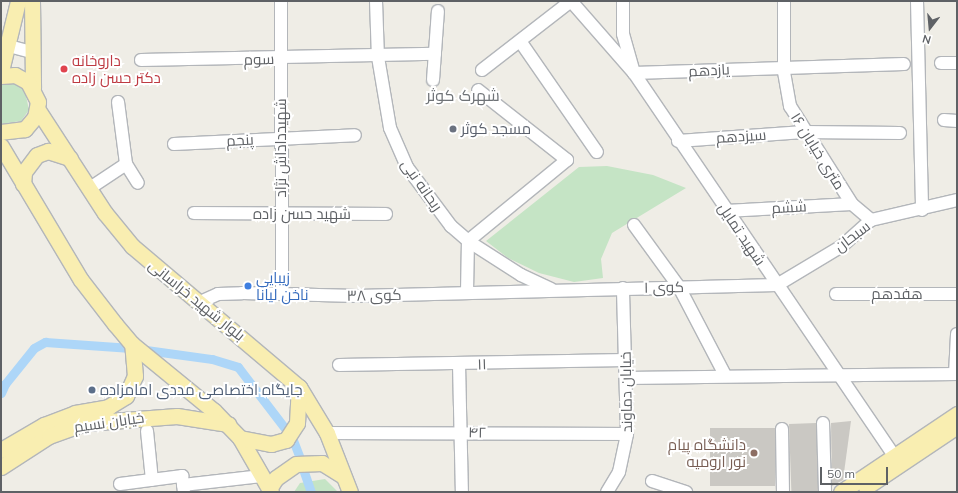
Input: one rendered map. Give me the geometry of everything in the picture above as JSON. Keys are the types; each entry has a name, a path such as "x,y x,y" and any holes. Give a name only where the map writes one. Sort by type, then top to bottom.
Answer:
{"main road":[{"path":"1,72 9,46 18,1"},
{"path":"1,132 25,129 38,110 33,88 32,1"},
{"path":"1,76 22,78 33,88"},
{"name":"بلوار شهید خراسانی","path":"38,110 90,188 132,246 198,303 266,355 299,387 327,433 350,492"},
{"path":"1,146 14,171 81,280 132,344 228,424 240,438 270,491 280,474 296,464 322,463 343,476"},
{"path":"23,184 24,172 37,155 48,151 70,158"},
{"path":"1,157 14,171"},
{"name":"خیابان نسیم","path":"1,450 64,416 108,407 126,396 131,388 135,376 132,344"},
{"path":"240,438 271,444 286,440 297,422 299,387"},
{"path":"859,492 897,459 957,414"},
{"name":"خیابان نسیم","path":"1,467 49,436 84,423 177,416 228,424"},
{"path":"841,492 957,426"}],"street":[{"name":"شهیدداداش نژاد","path":"281,1 282,294"},
{"name":"ریحانه نبی","path":"376,1 378,57 390,128 406,167 451,226 468,241 521,275 552,289"},
{"path":"623,1 623,34 634,73"},
{"name":"۱۶ متری خیابان","path":"784,1 784,66 790,106 804,132 852,204 871,220"},
{"path":"917,1 922,210"},
{"path":"482,70 520,41 577,3"},
{"name":"شهید تمایل","path":"577,3 634,73 678,141 897,459"},
{"path":"433,80 438,11"},
{"path":"520,41 597,152"},
{"path":"9,46 32,52"},
{"name":"سوم","path":"141,60 281,59 435,54"},
{"path":"941,63 957,63"},
{"name":"یازدهم","path":"634,73 784,66 904,64"},
{"path":"467,292 468,241 567,160 478,90"},
{"path":"118,102 126,164 138,183"},
{"path":"944,120 957,121"},
{"name":"سیزدهم","path":"678,141 804,132 900,133"},
{"name":"پنجم","path":"174,144 282,137 355,135"},
{"path":"90,188 126,164"},
{"name":"سبحان","path":"777,285 842,246 871,220 922,210 957,200"},
{"name":"ششم","path":"726,211 852,204"},
{"name":"شهید حسن زاده","path":"194,213 386,214"},
{"path":"634,225 679,287 724,375"},
{"name":"کوی ۱","path":"552,289 777,285"},
{"name":"خیابان دماوند","path":"607,492 619,472 627,434 623,288"},
{"name":"کوی ۳۸","path":"198,303 218,294 467,292 552,289"},
{"name":"هفدهم","path":"836,294 957,294"},
{"path":"626,378 724,375 956,374 957,334"},
{"name":"۱۱","path":"339,365 626,360"},
{"path":"460,364 462,492"},
{"path":"823,423 825,492"},
{"path":"782,429 783,492"},
{"path":"147,431 152,480"},
{"name":"۴۲","path":"327,433 461,432 627,434"},
{"path":"120,484 182,476 183,489 261,476"},
{"path":"652,481 686,492"}],"green space":[{"path":"14,83 25,91 29,110 21,121 1,124 1,84"},
{"path":"607,166 653,175 686,188 612,233 601,259 603,278 574,282 539,273 508,258 486,241 579,167"},
{"path":"325,479 338,492 294,492 300,483"}],"building":[{"path":"851,421 843,480 832,486 831,423"},
{"path":"816,423 818,492 791,492 789,424"},
{"path":"710,428 775,428 775,486 710,486"}],"waterway":[{"path":"1,393 5,384 34,348 45,342 131,348"},
{"path":"146,350 212,359 238,367 287,431"},
{"path":"293,440 300,458"},
{"path":"303,469 311,492"}],"place":[{"name":"داروخانه دکتر حسن زاده","path":"64,69"},
{"name":"مسجد کوثر","path":"453,129"},
{"name":"زیبایی ناخن لیانا","path":"248,286"},
{"name":"جایگاه اختصاصی مددی امامزاده","path":"92,390"},
{"name":"دانشگاه پیام نور ارومیه","path":"754,453"}],"district":[{"name":"شهرک کوثر","path":"463,95"}]}
